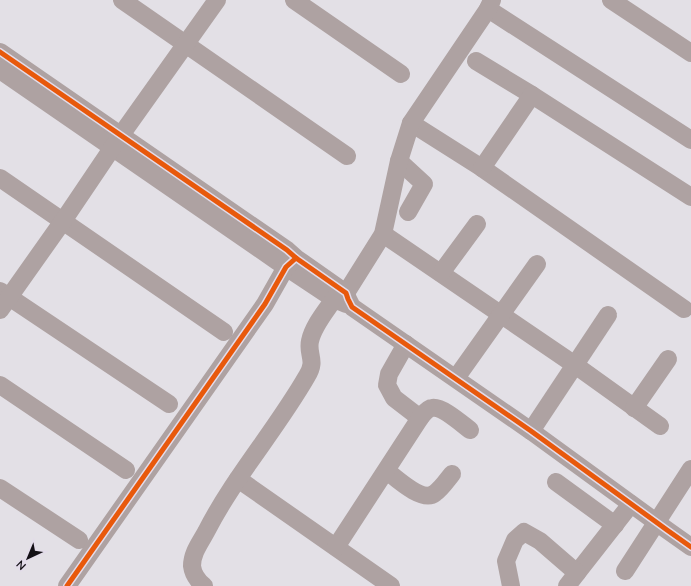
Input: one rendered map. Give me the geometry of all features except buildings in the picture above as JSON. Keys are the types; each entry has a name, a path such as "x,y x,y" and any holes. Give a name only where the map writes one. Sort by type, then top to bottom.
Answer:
{"street":[{"path":"122,0 347,156"},
{"path":"169,404 3,299 63,221 217,0"},
{"path":"294,0 401,74"},
{"path":"611,0 691,53"},
{"path":"203,586 196,579 192,567 195,553 218,508 308,375 313,361 310,350 310,341 315,329 343,297 383,234 399,161 411,124 490,4 691,140"},
{"path":"0,52 117,142 291,263 343,297 406,344 531,431 691,547"},
{"path":"476,61 532,95 691,197"},
{"path":"0,70 117,142"},
{"path":"482,168 532,95"},
{"path":"411,124 482,168 684,309"},
{"path":"399,161 424,184 408,212"},
{"path":"0,178 224,332"},
{"path":"441,274 477,224"},
{"path":"383,234 575,365 660,426"},
{"path":"67,586 265,304 291,263"},
{"path":"456,378 537,264"},
{"path":"531,431 608,315"},
{"path":"406,344 389,374 386,385 394,398 420,418"},
{"path":"634,408 668,359"},
{"path":"0,385 126,470"},
{"path":"336,548 426,411 432,408 440,409 470,430"},
{"path":"625,571 691,469"},
{"path":"387,471 420,494 429,496 435,494 452,474"},
{"path":"238,479 391,586"},
{"path":"556,482 615,525"},
{"path":"0,488 79,540"},
{"path":"511,586 506,561 515,540 524,532 540,541 572,579 631,504"}],"cycle path":[{"path":"0,52 287,250 346,293 352,307 531,431 691,547"},
{"path":"67,586 265,304 286,267 296,258"}]}
